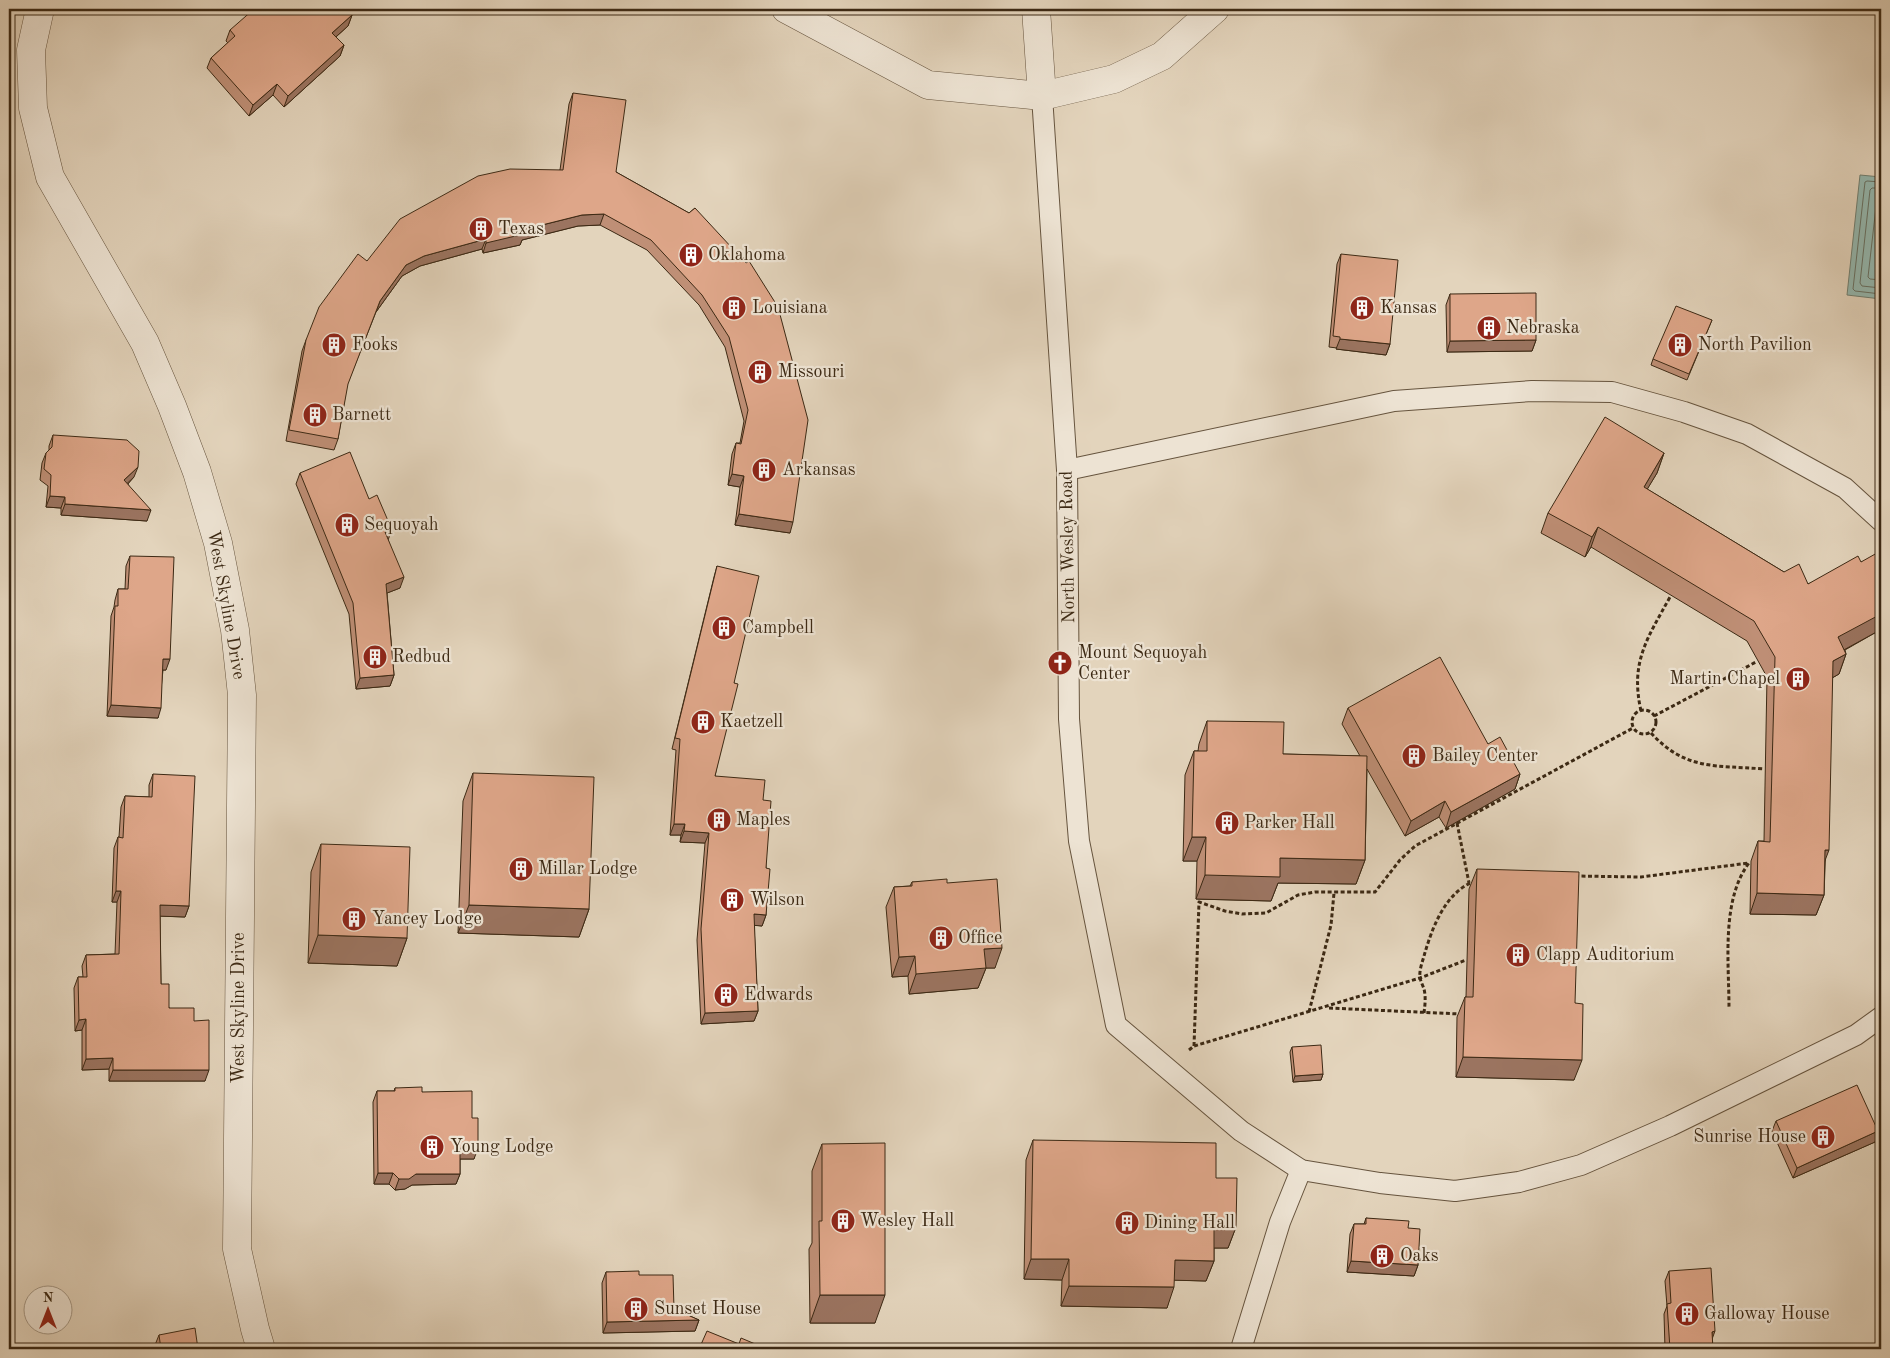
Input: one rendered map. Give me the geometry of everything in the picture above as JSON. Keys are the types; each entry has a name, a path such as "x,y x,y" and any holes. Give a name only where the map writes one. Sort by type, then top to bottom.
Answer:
{"street":[{"name":"West Skyline Drive","path":"40,9 30,50 33,108 50,177 145,343 172,406 197,472 218,543 235,630 242,695 237,1249 258,1339"},
{"path":"786,9 928,85 1042,96 1114,79 1162,56 1215,9"},
{"path":"1036,9 1042,96"}],"lane":[{"name":"North Wesley Road","path":"1042,96 1067,470 1069,719 1079,841 1116,1025 1167,1068"},
{"path":"1067,470 1394,401 1532,391 1612,392 1684,412 1747,434 1845,488 1881,521"},
{"path":"1167,1068 1241,1131 1301,1170 1380,1183 1455,1191 1519,1182 1581,1165 1670,1126 1856,1035 1881,1017"},
{"path":"1241,1349 1280,1222 1301,1170"}],"path":[{"path":"1641,711 1636,683 1640,657 1646,641 1670,597"},
{"path":"1654,716 1756,662"},
{"path":"1644,710 1652,712 1656,719 1651,733 1643,734 1636,732 1633,728 1632,718 1637,712 1644,710"},
{"path":"1194,1046 1199,902 1225,911 1242,914 1266,913 1298,895 1315,892 1375,892 1400,860 1415,846 1633,728"},
{"path":"1651,733 1670,751 1694,763 1764,769"},
{"path":"1457,823 1469,883"},
{"path":"1566,876 1641,876 1749,862 1735,888 1730,911 1729,1008"},
{"path":"1424,1013 1424,990 1420,978 1421,969 1432,929 1438,915 1453,897 1469,883 1483,878"},
{"path":"1309,1013 1331,925 1334,893"},
{"path":"1167,1068 1194,1046 1309,1013 1420,978 1466,960"},
{"path":"1326,1007 1464,1014"}],"water":[{"path":"1860,175 1881,177 1881,299 1847,295"}],"building":[{"path":"254,9 347,9 352,15 332,33 344,45 288,96 277,84 253,105 211,58 235,36 230,30"},
{"path":"573,93 626,100 616,172 689,213 695,208 746,263 749,261 778,307 808,420 793,522 739,514 744,476 732,474 736,443 741,444 748,410 729,337 702,295 651,240 604,214 582,215 522,230 524,234 486,243 486,239 424,256 406,265 380,301 348,384 338,439 289,430 306,340 319,307 358,254 367,261 400,219 478,176 510,169 563,170"},
{"name":"Kansas","path":"1341,254 1398,260 1390,344 1340,339 1340,337 1333,336"},
{"name":"Nebraska","path":"1536,293 1536,340 1450,341 1450,294"},
{"name":"North Pavilion","path":"1676,306 1712,320 1689,374 1653,359"},
{"name":"Martin Chapel","path":"1605,417 1664,453 1644,487 1784,572 1799,564 1808,584 1858,556 1861,562 1877,553 1881,561 1881,614 1838,637 1846,654 1833,661 1829,850 1825,850 1824,895 1757,893 1758,841 1770,842 1775,657 1754,621 1598,527 1592,537 1548,513"},
{"path":"53,435 127,440 139,451 138,467 124,480 151,510 65,504 65,497 50,496 51,475 44,469 46,453 52,447"},
{"name":"Sequoyah","path":"350,452 369,499 377,495 392,530 385,532 404,577 386,584 394,675 360,678 353,603 300,473"},
{"path":"130,556 174,557 170,659 163,659 161,708 111,705 115,606 118,606 118,589 128,589"},
{"path":"717,566 759,576 734,683 738,684 715,776 765,780 763,800 771,801 766,868 770,869 766,915 754,914 758,1011 705,1013 701,929 709,833 684,831 685,824 674,824 680,739 675,738"},
{"name":"Bailey Center","path":"1440,657 1488,744 1500,737 1520,774 1451,812 1445,801 1411,821 1348,708"},
{"path":"1207,721 1284,722 1283,754 1367,756 1365,860 1280,858 1280,877 1205,875 1206,837 1192,837 1194,751 1207,751"},
{"name":"Millar Lodge","path":"473,773 594,777 589,909 469,905"},
{"path":"153,774 195,776 189,906 160,905 161,984 169,984 169,1008 194,1008 194,1021 209,1020 209,1070 113,1070 113,1058 86,1059 86,1019 79,1020 78,977 87,977 86,955 119,954 121,891 116,891 118,837 123,838 125,796 152,797"},
{"name":"Yancey Lodge","path":"321,844 410,847 407,938 318,935"},
{"name":"Clapp Auditorium","path":"1477,869 1579,872 1575,1003 1583,1004 1582,1060 1463,1057 1465,997 1473,997"},
{"name":"Office","path":"947,879 947,883 997,879 1002,948 984,949 986,968 916,974 915,956 899,957 894,887 912,886 912,882"},
{"path":"1321,1045 1323,1074 1295,1076 1292,1047"},
{"name":"Sunrise House","path":"1857,1085 1878,1131 1797,1168 1776,1121"},
{"name":"Young Lodge","path":"422,1087 422,1092 472,1091 472,1118 478,1118 478,1148 460,1148 460,1174 416,1174 409,1179 399,1179 393,1173 378,1173 377,1091 395,1091 395,1088"},
{"name":"Dining Hall","path":"1033,1140 1216,1143 1216,1178 1237,1178 1236,1227 1214,1227 1214,1261 1175,1260 1174,1287 1069,1286 1069,1259 1031,1259"},
{"name":"Wesley Hall","path":"885,1143 885,1295 820,1295 819,1221 822,1221 822,1144"},
{"name":"Oaks","path":"1366,1218 1409,1221 1408,1228 1420,1229 1418,1265 1351,1261 1354,1224 1366,1224"},
{"name":"Galloway House","path":"1711,1268 1715,1331 1712,1332 1713,1349 1670,1349 1667,1304 1671,1303 1669,1271"},
{"name":"Sunset House","path":"639,1271 639,1275 673,1275 674,1309 699,1320 607,1322 606,1272"},
{"path":"195,1328 198,1349 161,1349 159,1335"},
{"path":"707,1331 739,1344 741,1338 767,1349 699,1349"}],"place":[{"name":"Texas","path":"481,229"},
{"name":"Oklahoma","path":"691,255"},
{"name":"Louisiana","path":"734,308"},
{"name":"Kansas","path":"1362,308"},
{"name":"Nebraska","path":"1489,328"},
{"name":"Fooks","path":"334,345"},
{"name":"North Pavilion","path":"1680,345"},
{"name":"Missouri","path":"760,372"},
{"name":"Barnett","path":"315,415"},
{"name":"Arkansas","path":"764,470"},
{"name":"Sequoyah","path":"347,525"},
{"name":"Campbell","path":"724,628"},
{"name":"Redbud","path":"375,657"},
{"name":"Mount Sequoyah Center","path":"1060,663"},
{"name":"Martin Chapel","path":"1798,679"},
{"name":"Kaetzell","path":"703,722"},
{"name":"Bailey Center","path":"1414,756"},
{"name":"Maples","path":"719,820"},
{"name":"Parker Hall","path":"1227,823"},
{"name":"Millar Lodge","path":"521,869"},
{"name":"Wilson","path":"732,900"},
{"name":"Yancey Lodge","path":"354,919"},
{"name":"Office","path":"941,938"},
{"name":"Clapp Auditorium","path":"1518,955"},
{"name":"Edwards","path":"726,995"},
{"name":"Sunrise House","path":"1823,1137"},
{"name":"Young Lodge","path":"432,1147"},
{"name":"Wesley Hall","path":"843,1221"},
{"name":"Dining Hall","path":"1127,1223"},
{"name":"Oaks","path":"1382,1256"},
{"name":"Sunset House","path":"636,1309"},
{"name":"Galloway House","path":"1687,1314"}]}
